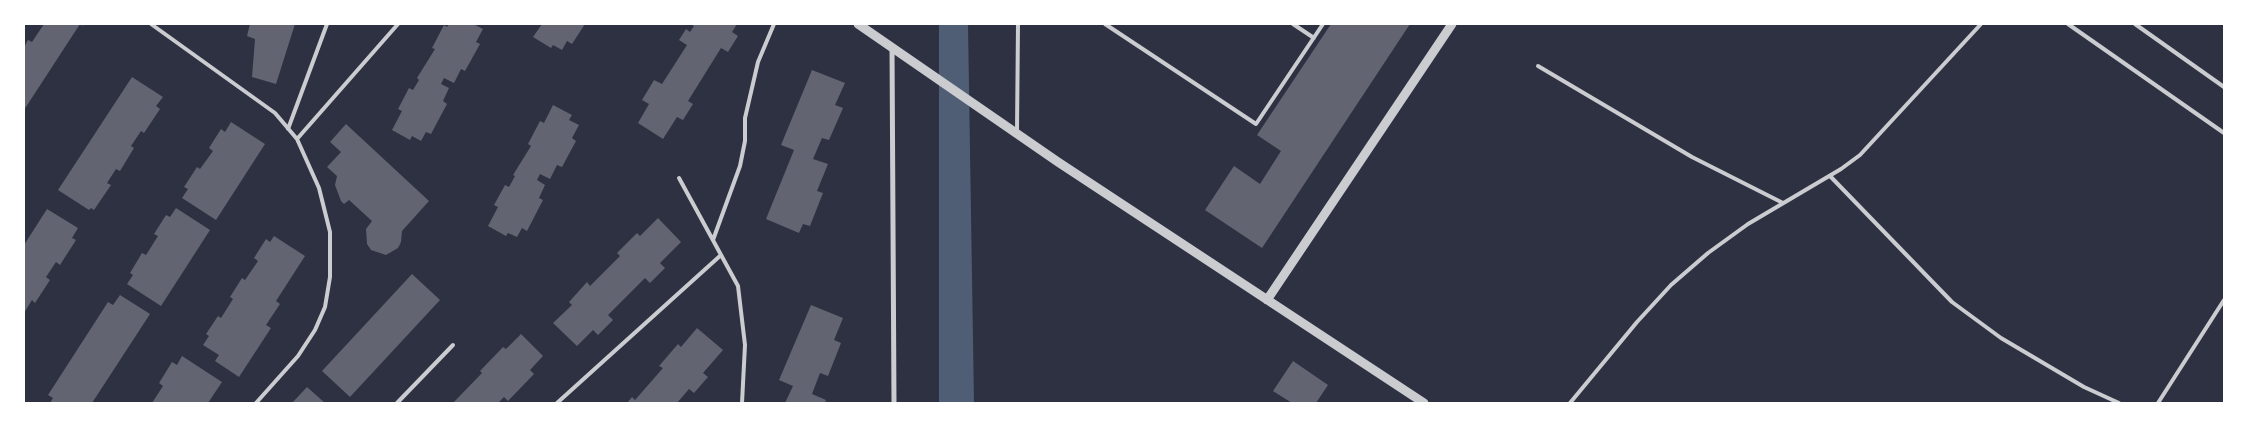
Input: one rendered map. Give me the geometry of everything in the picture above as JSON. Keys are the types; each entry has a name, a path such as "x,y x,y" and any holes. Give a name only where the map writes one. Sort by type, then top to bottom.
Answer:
{"street":[{"path":"858,24 1017,133 1424,403"},
{"path":"1267,300 1452,24"},
{"path":"892,47 894,403"}],"lane":[{"path":"152,24 274,113 297,139 319,188 330,232 330,277 325,307 315,330 298,356 256,403"},
{"path":"161,30 162,24"},
{"path":"288,129 327,24"},
{"path":"297,139 398,24"},
{"path":"713,240 740,166 745,141 745,118 758,62 774,24"},
{"path":"1017,133 1018,24"},
{"path":"1105,24 1256,124 1323,24"},
{"path":"1293,24 1314,38"},
{"path":"1570,403 1637,322 1671,285 1708,253 1748,224 1830,176 1860,155 1981,24"},
{"path":"2068,24 2224,133"},
{"path":"2134,24 2224,86"},
{"path":"1538,66 1692,157 1783,203"},
{"path":"1830,176 1952,302 2015,347 2084,387 2119,403"},
{"path":"679,178 738,286 745,345 742,403"},
{"path":"557,403 721,255"},
{"path":"2158,403 2224,300"},
{"path":"397,403 453,345"}],"water":[{"path":"939,24 968,24 974,403 939,403"}],"building":[{"path":"44,24 80,24 24,110 24,47 28,40 32,42"},
{"path":"250,24 295,24 276,84 252,77 255,39 247,36"},
{"path":"449,24 473,24 483,29 476,42 480,44 465,71 461,69 454,83 444,78 441,84 449,88 443,101 447,104 431,134 426,132 421,141 412,136 410,140 392,130 402,111 398,109 409,88 413,90 419,80 417,78 435,49 432,48 444,25 447,27"},
{"path":"542,24 585,24 572,44 567,41 562,50 553,45 551,48 533,37"},
{"path":"690,24 737,24 732,32 738,36 728,52 721,48 688,101 693,104 683,120 677,117 663,139 638,123 649,104 642,100 654,80 662,84 687,45 679,40 686,29 690,32 694,26"},
{"path":"1331,24 1410,24 1262,248 1205,210 1234,166 1260,184 1281,151 1257,135"},
{"path":"812,70 845,83 835,105 843,108 829,140 822,138 813,159 828,164 817,191 823,193 810,226 803,224 799,233 766,219 794,150 781,145"},
{"path":"132,77 163,97 156,106 160,109 144,133 141,131 131,146 134,148 120,171 116,169 107,183 111,185 94,210 91,208 89,210 58,190"},
{"path":"553,105 572,115 569,120 579,125 572,138 576,141 562,167 557,165 550,179 540,174 537,180 545,185 539,198 543,200 527,231 522,228 517,237 508,233 506,236 488,226 498,207 494,205 505,185 509,187 515,176 513,175 531,146 528,144 540,121 544,123"},
{"path":"231,122 265,144 216,220 182,198 188,189 184,187 197,167 200,169 213,151 209,148 221,129 225,132"},
{"path":"346,124 429,201 402,231 401,242 398,248 386,255 371,250 367,244 366,229 372,221 349,200 344,204 341,201 335,185 337,176 327,167 341,152 330,142"},
{"path":"176,208 210,230 161,306 127,284 133,275 130,273 142,253 146,255 158,236 154,234 166,215 170,217"},
{"path":"47,209 78,228 72,238 76,240 60,265 56,262 46,277 50,280 35,303 32,300 24,313 24,245"},
{"path":"658,218 681,242 660,263 665,268 650,283 645,278 608,315 613,320 598,335 593,330 577,346 553,323 572,305 569,302 587,282 590,286 620,256 617,253 637,233 640,236"},
{"path":"274,236 305,256 276,301 280,304 266,325 271,328 239,377 215,361 219,355 203,345 209,336 206,334 218,316 221,318 233,299 230,297 242,278 245,280 258,261 254,258 266,239 270,242"},
{"path":"412,274 440,300 350,397 322,371"},
{"path":"120,295 150,314 92,403 50,403 53,398 48,395 108,302 113,305"},
{"path":"811,305 843,318 834,340 841,343 828,376 820,373 812,394 826,400 825,403 785,403 793,386 779,380"},
{"path":"697,328 723,350 703,373 708,377 694,393 689,389 677,403 627,403 632,397 635,400 663,368 659,366 678,344 681,347"},
{"path":"521,334 543,356 530,370 534,374 508,401 504,397 498,403 453,403 482,373 480,371 503,347 506,349"},
{"path":"182,356 222,382 208,403 152,403 163,386 159,383 172,362 177,365"},
{"path":"1293,361 1328,385 1316,403 1292,403 1273,391"},
{"path":"307,387 325,403 292,403"}]}
